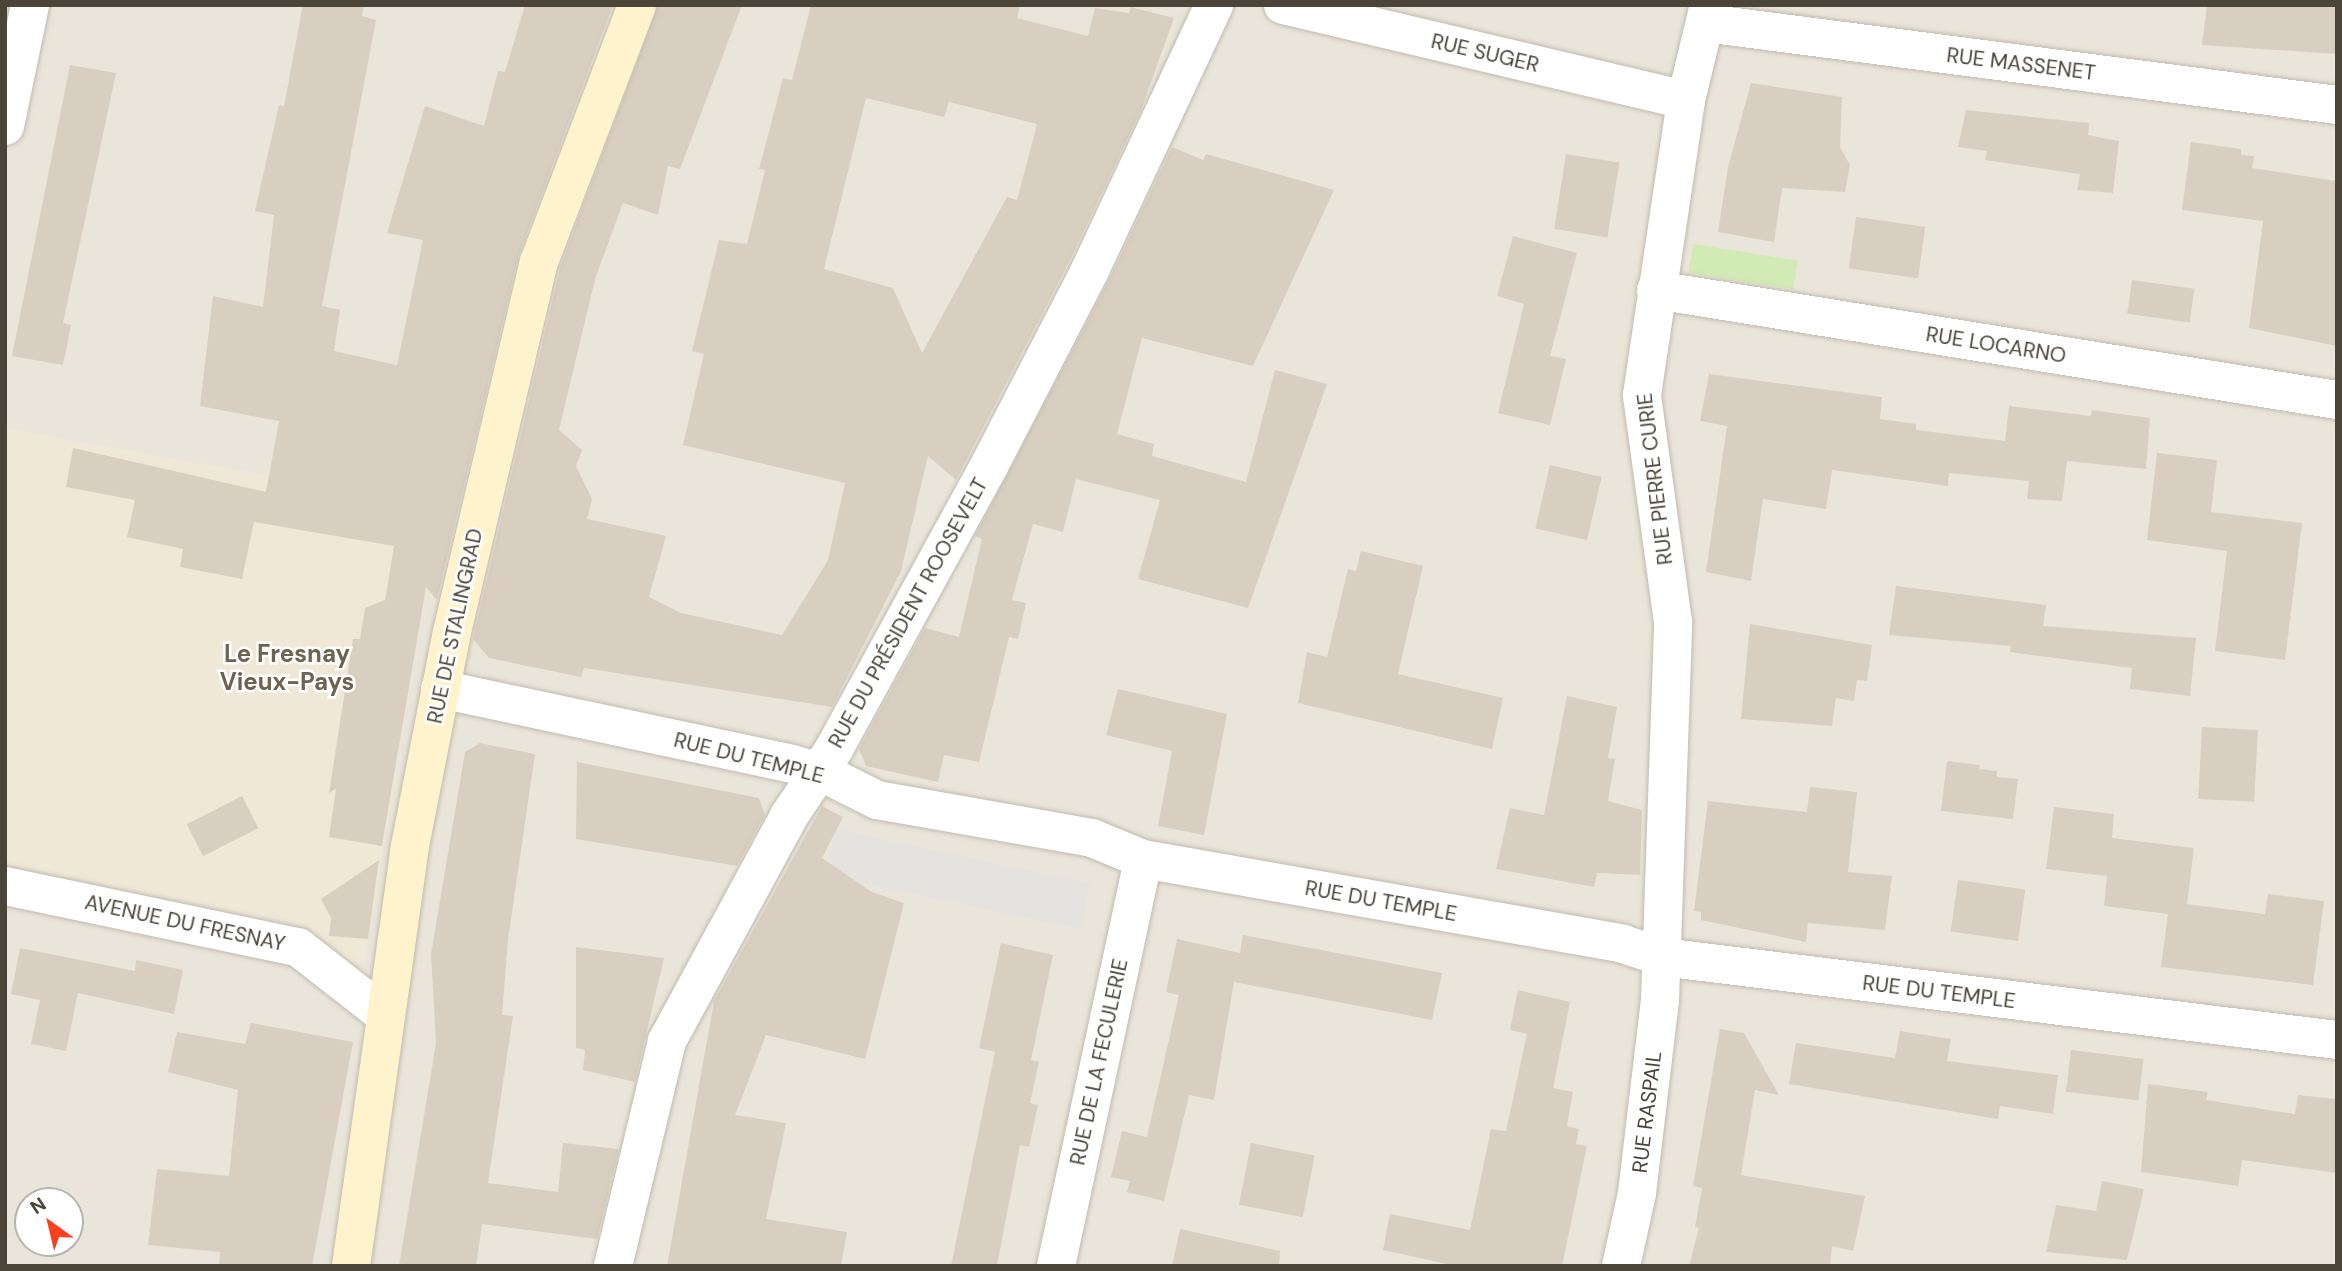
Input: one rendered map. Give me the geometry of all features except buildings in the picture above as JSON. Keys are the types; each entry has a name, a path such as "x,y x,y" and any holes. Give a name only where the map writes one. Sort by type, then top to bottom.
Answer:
{"main road":[{"name":"RUE DE STALINGRAD","path":"351,1266 385,1015 440,690 538,262 638,5"}],"street":[{"path":"5,126 30,5"},
{"name":"RUE DU PRÉSIDENT ROOSEVELT","path":"613,1266 667,1041 789,816 819,771 983,478 1065,320 1214,5"},
{"name":"RUE SUGER","path":"1283,5 1686,100"},
{"name":"RUE PIERRE CURIE","path":"1662,957 1673,622 1642,395 1686,100 1707,14"},
{"name":"RUE MASSENET","path":"1707,14 2337,104"},
{"name":"RUE LOCARNO","path":"1656,290 2337,400"},
{"name":"RUE DU TEMPLE","path":"440,690 819,771 877,800 1091,838 1143,859 1623,944 1662,957 2337,1040"},
{"name":"RUE DE LA FECULERIE","path":"1056,1266 1143,859"},
{"name":"AVENUE DU FRESNAY","path":"5,886 298,947 385,1015"},
{"name":"RUE RASPAIL","path":"1621,1266 1637,1193 1662,957"}],"shaded area":[{"path":"5,5 2337,5 2337,1266 5,1266"},
{"path":"5,428 316,484 433,545 364,963 333,959 300,924 5,864"},
{"path":"835,829 1090,883 1081,929 825,875"}],"green space":[{"path":"1693,244 1798,261 1793,289 1688,273"}],"district":[{"name":"Le Fresnay Vieux-Pays","path":"287,668"}]}
